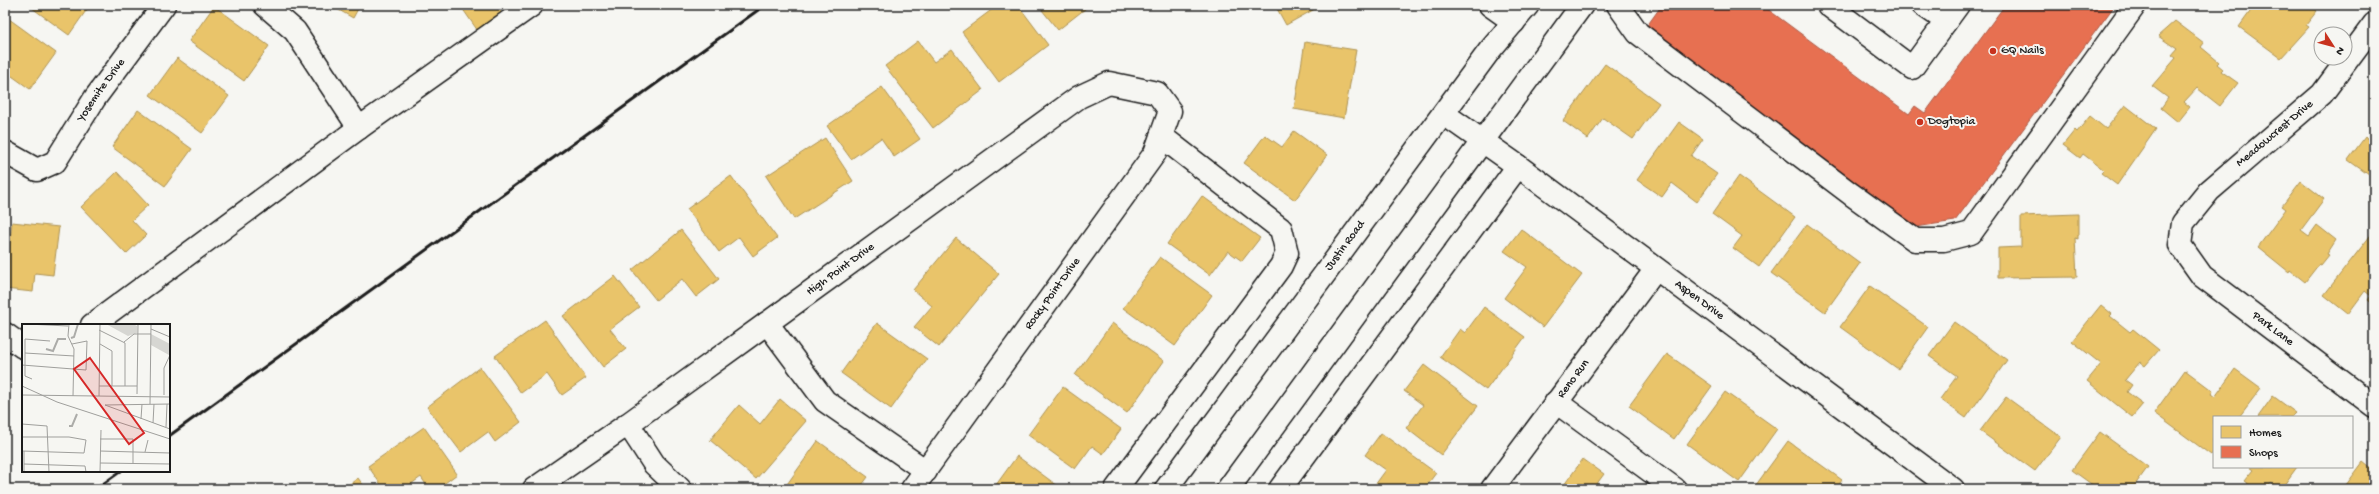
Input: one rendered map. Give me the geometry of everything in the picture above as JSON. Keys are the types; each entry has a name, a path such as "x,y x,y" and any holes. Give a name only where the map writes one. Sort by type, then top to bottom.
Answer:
{"street":[{"name":"Yosemite Drive","path":"5,152 37,170 55,162 95,98 164,5"},
{"path":"265,5 295,31 359,128"},
{"path":"93,324 359,128 532,5"},
{"path":"1490,5 1514,22"},
{"name":"Justin Road","path":"1166,489 1490,50 1528,5"},
{"path":"1228,489 1582,5"},
{"path":"1618,5 1638,33 1851,194 1915,240 1944,240 1971,233 2135,5"},
{"path":"1828,5 1912,68 1952,13 1923,5"},
{"name":"Meadowcrest Drive","path":"2180,244 2183,223 2209,191 2322,94 2374,24"},
{"name":"High Point Drive","path":"534,489 628,424 1079,96 1109,82 1157,93"},
{"name":"Rocky Point Drive","path":"912,489 1155,153 1170,111 1157,93"},
{"name":"Aspen Drive","path":"1444,114 1518,166 1953,489"},
{"path":"1116,489 1281,266 1287,253 1282,230 1161,136"},
{"path":"1280,489 1518,166"},
{"name":"Park Lane","path":"2180,244 2202,276 2374,406"},
{"name":"Reno Run","path":"1492,489 1656,268"},
{"path":"767,323 825,401 926,471"},
{"path":"5,334 22,346"},
{"path":"1556,402 1675,489"},
{"path":"628,424 654,464 680,489"}],"building: Homes":[{"path":"28,5 90,5 69,35"},
{"path":"330,5 360,5 353,18"},
{"path":"460,5 496,5 504,16 480,34"},
{"path":"998,5 1018,5 1048,45 999,82 962,32"},
{"path":"1038,5 1090,5 1058,30"},
{"path":"1275,5 1322,5 1286,25"},
{"path":"2255,5 2310,5 2317,11 2306,25 2309,27 2281,58 2239,27"},
{"path":"214,6 269,46 244,81 189,41"},
{"path":"5,16 56,53 30,89 5,71"},
{"path":"2175,21 2204,43 2201,47 2219,62 2217,64 2223,69 2221,71 2238,83 2220,106 2197,88 2184,102 2190,107 2178,122 2161,108 2168,98 2152,86 2176,58 2172,55 2177,49 2158,36"},
{"path":"918,41 934,62 952,49 983,90 933,128 885,66"},
{"path":"1305,42 1356,50 1344,118 1294,109"},
{"path":"177,58 229,96 202,133 150,95"},
{"path":"1605,64 1659,103 1633,139 1603,118 1588,139 1563,121"},
{"path":"882,87 920,139 894,157 881,138 851,159 827,126"},
{"path":"2125,105 2156,129 2117,185 2101,173 2104,170 2083,154 2080,158 2063,145 2075,130 2077,132 2090,116 2106,129"},
{"path":"138,110 192,149 165,186 112,147"},
{"path":"1679,122 1703,139 1691,156 1717,174 1697,202 1672,183 1662,197 1637,180"},
{"path":"1294,131 1327,155 1295,200 1244,163 1265,135 1282,147"},
{"path":"2374,131 2374,169 2369,175 2348,160 2365,137 2368,140"},
{"path":"825,138 853,181 794,219 766,176"},
{"path":"117,172 148,205 132,220 146,235 126,254 81,207"},
{"path":"731,176 777,238 753,256 739,237 719,252 687,209"},
{"path":"1739,176 1795,217 1759,267 1733,248 1742,236 1712,214"},
{"path":"2301,181 2324,199 2301,230 2309,236 2317,225 2336,240 2327,254 2329,255 2321,265 2319,264 2305,282 2290,270 2289,272 2258,247 2286,209 2282,206"},
{"path":"1202,196 1260,238 1242,261 1228,251 1210,275 1167,244"},
{"path":"2078,214 2078,239 2075,238 2077,277 1998,278 1998,248 2021,247 2021,216"},
{"path":"12,222 59,227 53,275 35,273 33,292 5,289"},
{"path":"1807,224 1860,263 1825,312 1771,273"},
{"path":"1521,229 1582,275 1543,327 1504,298 1527,267 1504,251"},
{"path":"681,230 719,279 696,297 682,279 656,300 632,270"},
{"path":"2374,231 2374,305 2368,300 2371,296 2365,291 2348,314 2324,295"},
{"path":"956,238 999,274 939,347 914,327 932,306 913,290"},
{"path":"1160,257 1212,295 1175,346 1123,308"},
{"path":"615,276 639,307 610,329 626,349 603,367 563,316"},
{"path":"1870,286 1928,327 1898,369 1840,327"},
{"path":"2101,305 2112,314 2110,316 2130,332 2133,329 2159,350 2145,366 2140,362 2125,380 2132,385 2127,392 2143,404 2132,417 2087,381 2101,364 2072,341"},
{"path":"1484,307 1525,337 1486,390 1440,357 1460,329 1465,333"},
{"path":"545,320 586,378 562,395 547,374 521,393 495,356"},
{"path":"1954,322 2007,360 1966,418 1940,399 1957,376 1929,356"},
{"path":"877,323 927,359 891,409 841,373"},
{"path":"1112,323 1164,361 1127,413 1075,375"},
{"path":"1667,354 1712,386 1674,439 1629,406"},
{"path":"1424,365 1478,406 1441,455 1406,428 1423,405 1404,391"},
{"path":"480,367 521,422 495,442 488,432 461,452 427,407"},
{"path":"2235,369 2261,388 2240,416 2213,416 2213,452 2211,455 2154,413 2185,370 2213,391 2211,394 2215,397"},
{"path":"1063,387 1121,429 1103,454 1092,446 1075,469 1028,435"},
{"path":"1725,392 1777,429 1739,482 1687,444"},
{"path":"2273,396 2296,413 2293,416 2259,416"},
{"path":"2006,397 2061,437 2035,471 1980,431"},
{"path":"780,399 806,421 756,479 710,440 739,405 760,424"},
{"path":"424,427 457,474 437,489 429,489 421,477 404,489 384,489 368,466"},
{"path":"2100,432 2148,467 2132,489 2098,489 2072,470"},
{"path":"1381,433 1436,473 1424,489 1372,489 1386,470 1365,455"},
{"path":"818,441 868,477 859,489 788,489 785,487"},
{"path":"1788,441 1842,480 1836,489 1753,489"},
{"path":"1017,456 1062,489 993,489"},
{"path":"1583,459 1604,474 1593,489 1561,489"},
{"path":"2363,462 2374,471 2374,489 2343,489"},
{"path":"2250,468 2296,468 2281,489 2271,483 2266,489 2255,489 2244,481 2253,470"},
{"path":"358,478 366,489 343,489"}],"building: Shops":[{"path":"1662,5 1762,5 1909,114 1915,106 1925,113 2005,5 2115,5 1955,221 1909,228 1644,30"}],"railway":[{"path":"170,435 765,5"},
{"path":"96,489 120,472"}],"place":[{"name":"GQ Nails","path":"1993,51"},
{"name":"Dogtopia","path":"1920,122"}]}
